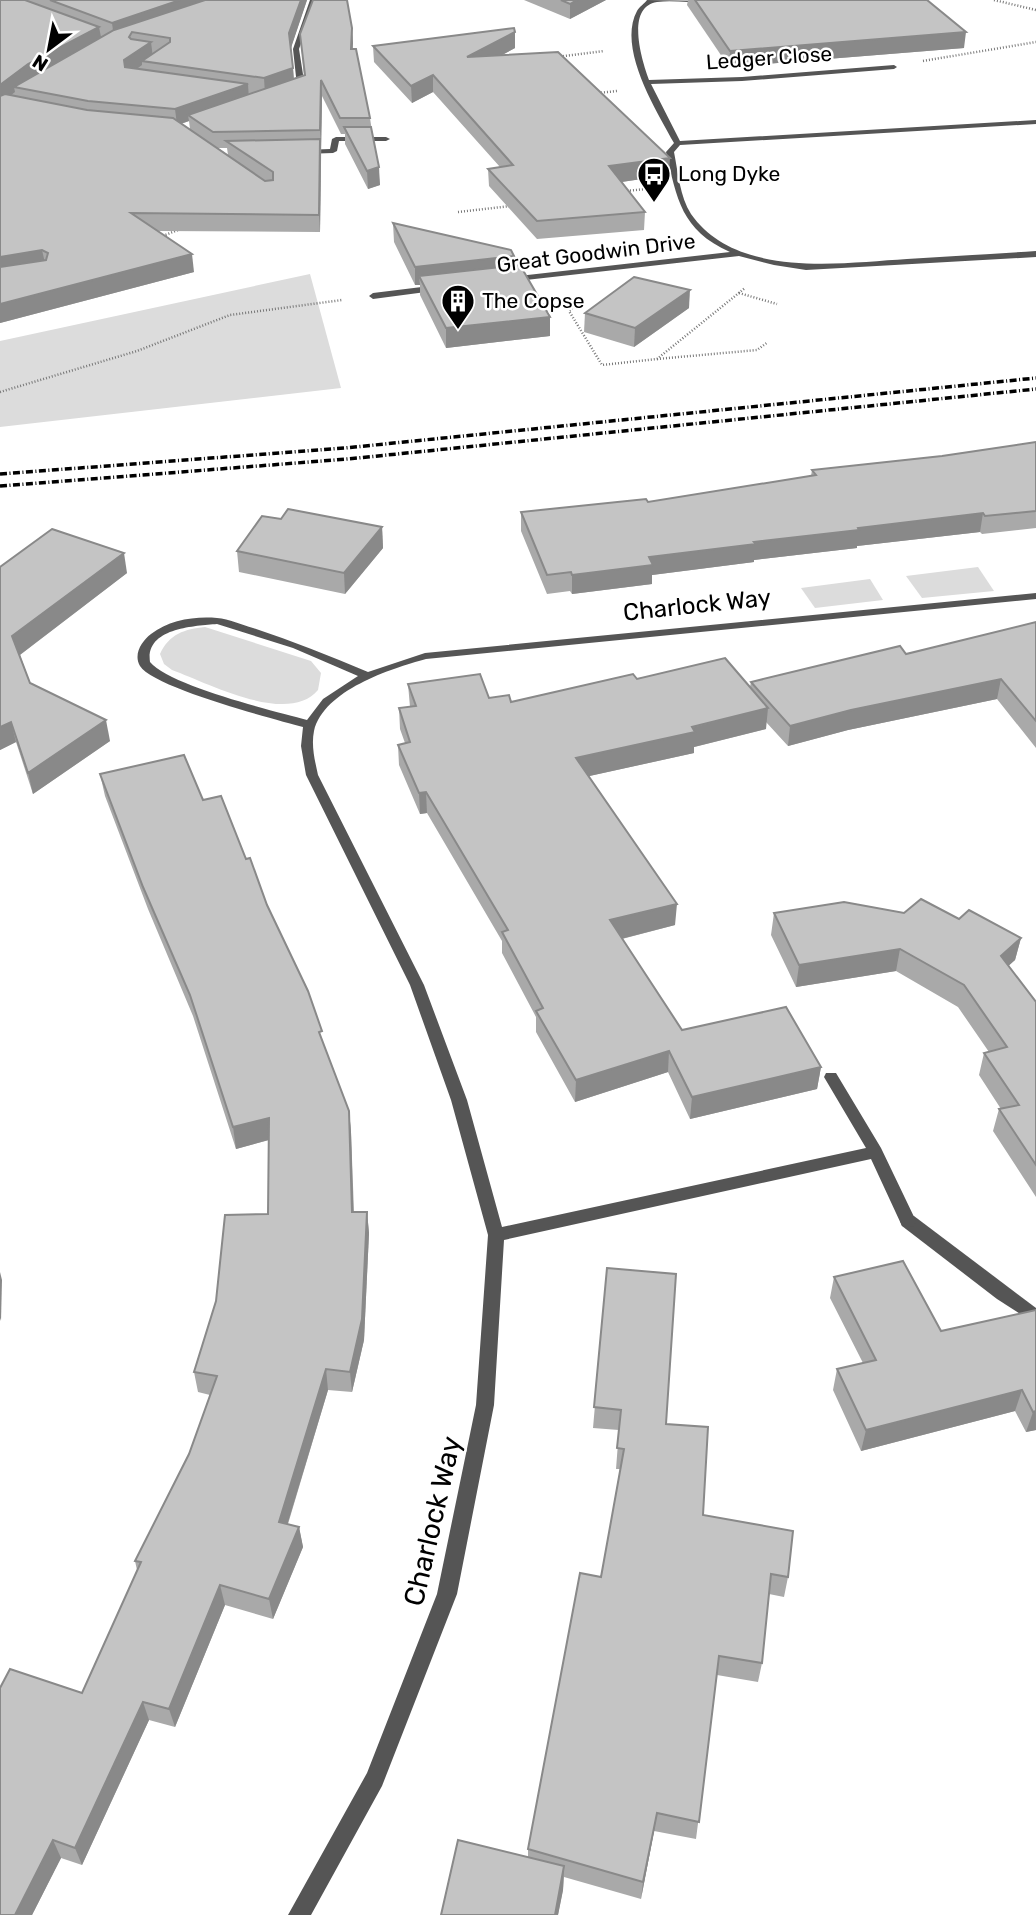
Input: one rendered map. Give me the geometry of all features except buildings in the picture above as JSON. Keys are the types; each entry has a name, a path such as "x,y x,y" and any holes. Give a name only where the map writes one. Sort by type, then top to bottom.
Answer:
{"street":[{"path":"290,91 301,87 296,49 313,0"},
{"path":"711,1 651,0 640,11 635,30 638,59 678,143 1036,122"},
{"name":"Ledger Close","path":"648,84 894,67"},
{"path":"289,152 333,151 336,139 386,139"},
{"name":"Great Goodwin Drive","path":"678,143 670,152 687,214 709,236 740,253 776,263 806,267 1036,254"},
{"name":"Great Goodwin Drive","path":"506,281 740,253"},
{"path":"373,296 454,287"},
{"name":"Charlock Way","path":"299,1915 374,1779 447,1594 485,1405 496,1235 459,1100 417,985 312,775 306,748 310,725 328,702 366,675 425,656 1036,596"},
{"path":"310,725 230,703 168,679 149,669 145,663 143,656 147,643 160,633 183,623 218,621 297,646 366,675"},
{"path":"831,1077 876,1152 908,1221 955,1255 993,1288 1036,1317"},
{"path":"496,1235 876,1152"}],"path":[{"path":"994,0 1036,10"},
{"path":"894,67 1036,43"},
{"path":"1029,45 1036,48"},
{"path":"548,58 637,48"},
{"path":"589,94 648,84"},
{"path":"623,191 679,185"},
{"path":"458,212 514,205"},
{"path":"150,240 187,226"},
{"path":"657,359 776,263"},
{"path":"629,266 569,311 602,365 757,350 768,342"},
{"path":"738,293 777,304"},
{"path":"0,392 137,351 230,314 373,296"}],"shaded area":[{"path":"310,274 341,388 0,427 0,341"},
{"path":"978,567 994,591 922,598 906,576"},
{"path":"870,579 883,600 815,608 801,588"},
{"path":"205,627 311,661 321,673 318,690 305,700 288,704 268,703 226,692 172,670 164,664 160,654 173,637 184,631"}],"railway":[{"path":"0,474 345,448 1036,378"},
{"path":"0,486 348,459 1036,389"}],"place":[{"name":"Long Dyke","path":"654,204"},
{"name":"The Copse","path":"458,331"}]}
